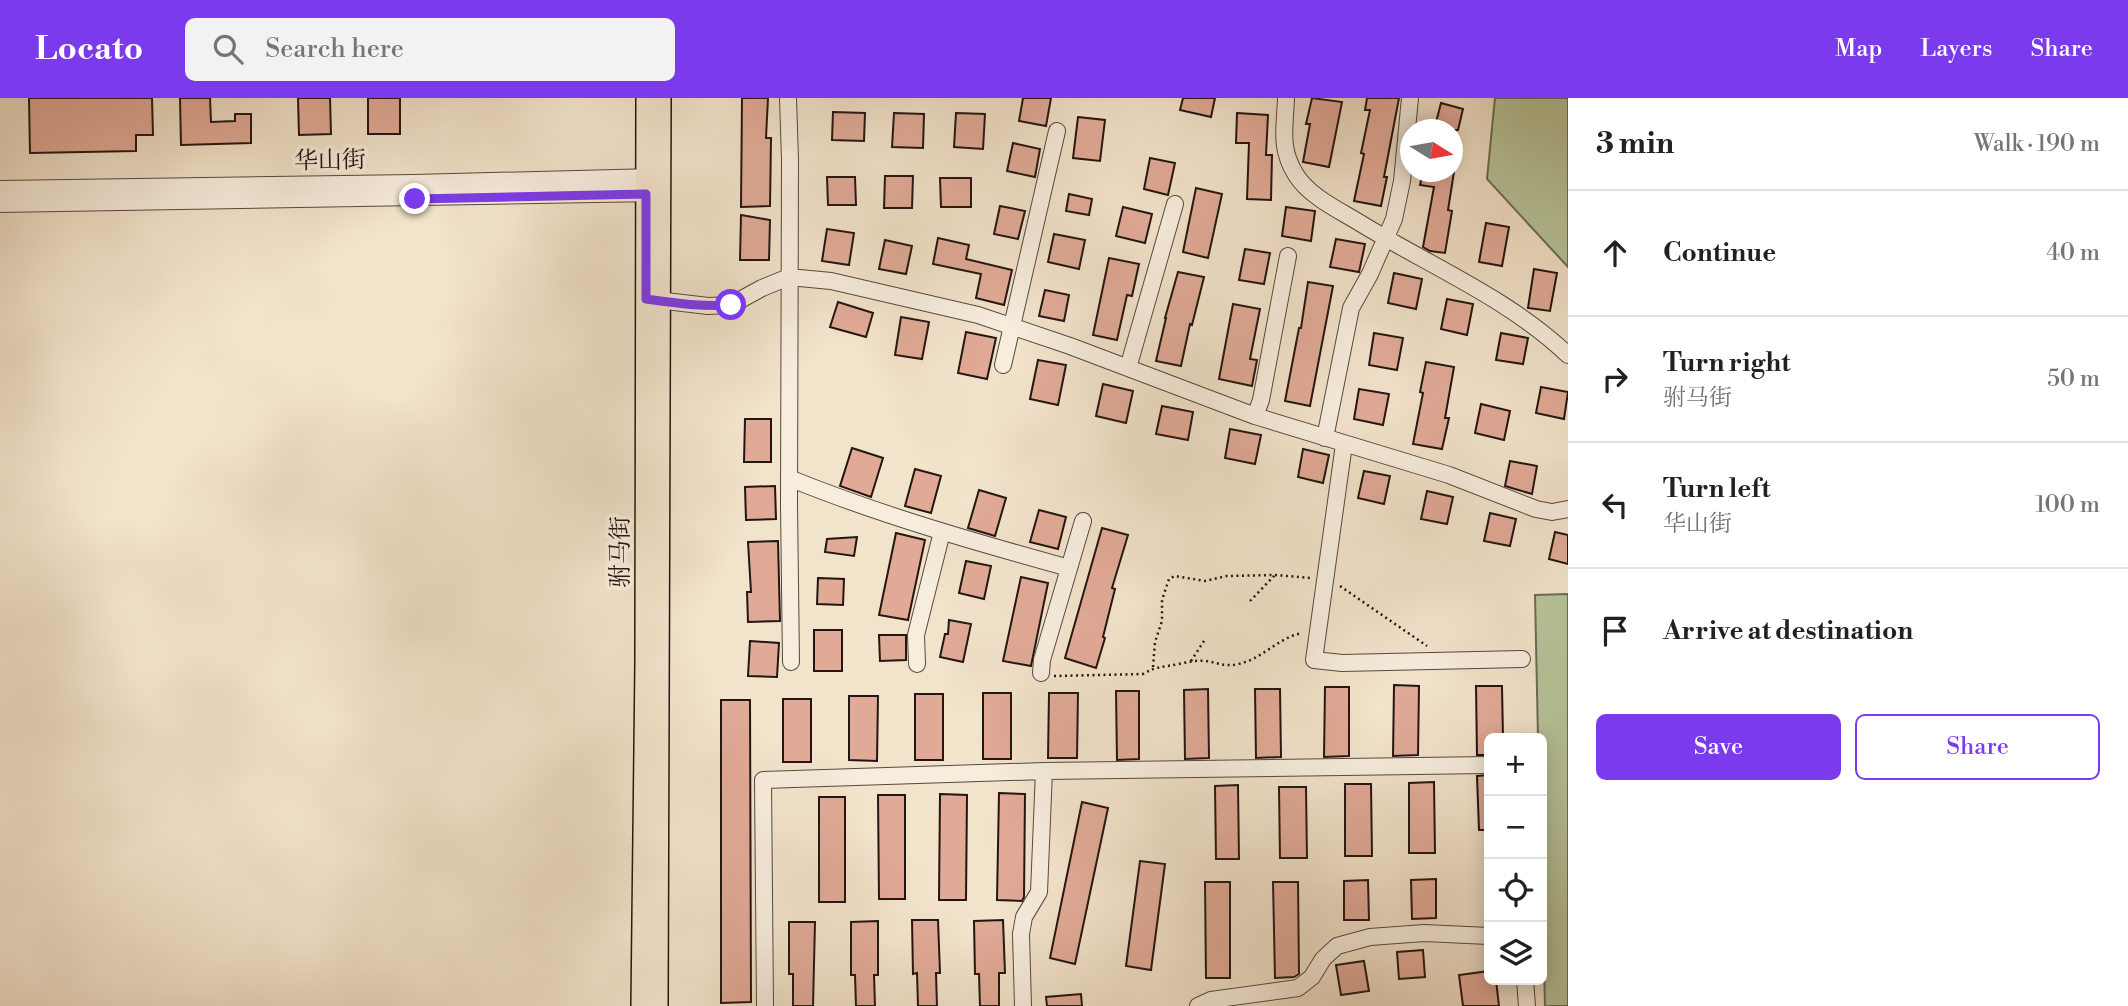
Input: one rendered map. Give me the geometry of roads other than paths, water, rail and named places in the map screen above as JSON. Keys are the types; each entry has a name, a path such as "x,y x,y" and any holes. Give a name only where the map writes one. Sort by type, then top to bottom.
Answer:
{"main road":[{"name":"驸马街","path":"646,98 654,185"},
{"name":"驸马街","path":"658,1006 654,185 661,98"},
{"name":"驸马街","path":"640,1006 654,300"}],"street":[{"path":"788,98 792,662"},
{"path":"1286,98 1283,137 1285,154 1297,177 1313,193 1385,239 1509,309 1568,355"},
{"path":"1325,439 1351,308 1370,274 1394,219 1402,181 1410,98"},
{"path":"1003,365 1057,131"},
{"name":"华山街","path":"0,189 414,183 654,185"},
{"name":"华山街","path":"0,204 654,185"},
{"path":"1128,368 1174,204"},
{"path":"1255,416 1261,400 1288,256"},
{"path":"654,300 708,306 731,305 789,277 831,281 978,315 1070,346 1255,416 1449,475 1536,509 1552,512 1568,509"},
{"path":"1344,444 1314,660 1342,663 1522,659"},
{"path":"789,478 942,532 1069,568"},
{"path":"1041,673 1042,660 1083,521"},
{"path":"916,664 916,635 942,532"},
{"path":"765,1006 764,780 1044,771 1484,765"},
{"path":"1023,1006 1021,934 1024,917 1039,892 1044,771"},
{"path":"1198,1006 1211,1000 1298,988 1312,977 1323,959 1337,946 1370,937 1424,933 1484,936"},
{"path":"1525,985 1527,1006"}]}
